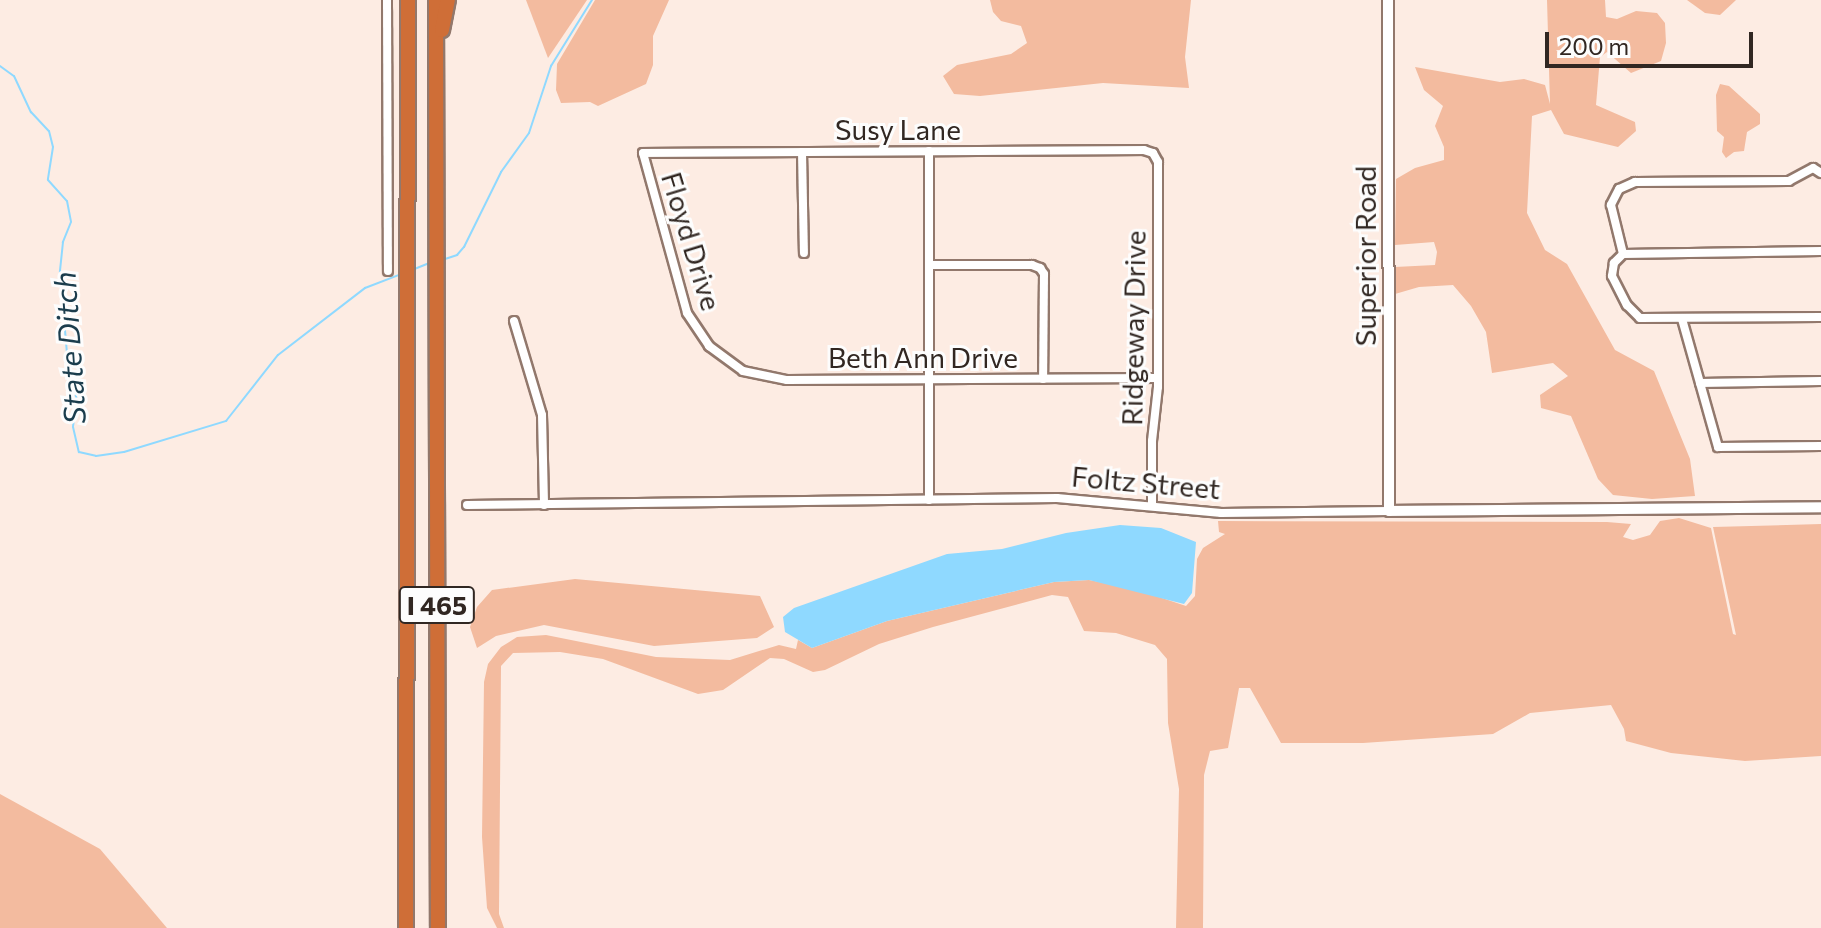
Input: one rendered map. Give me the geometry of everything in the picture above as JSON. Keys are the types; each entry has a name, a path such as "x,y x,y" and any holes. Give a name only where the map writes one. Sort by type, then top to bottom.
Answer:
{"highway":[{"name":"I 465","path":"406,928 408,0"},
{"name":"I 465","path":"436,0 438,928"},
{"path":"435,62 448,0"}],"street":[{"path":"387,0 388,271"},
{"name":"Superior Road","path":"1388,0 1389,511"},
{"name":"Susy Lane","path":"643,153 1144,150 1153,153"},
{"path":"929,151 929,500"},
{"path":"802,152 804,253"},
{"name":"Floyd Drive","path":"643,153 684,303 702,339"},
{"name":"Ridgeway Drive","path":"1152,506 1157,378 1158,162 1153,153"},
{"path":"1623,254 1611,207 1618,190 1635,182 1789,181 1813,168 1821,173"},
{"path":"1821,251 1623,254 1614,263 1612,276 1632,312 1640,318 1821,317"},
{"path":"929,265 1034,265 1040,268 1044,274 1043,379"},
{"path":"1682,319 1718,447 1821,446"},
{"path":"514,321 542,415 544,505"},
{"name":"Beth Ann Drive","path":"702,339 734,367 767,379 1157,378"},
{"path":"1700,383 1821,381"},
{"name":"Foltz Street","path":"467,505 1076,498 1221,513 1821,507"}],"shaded area":[{"path":"526,0 587,0 548,58"},
{"path":"595,0 669,0 653,36 653,65 646,84 598,106 590,102 561,103 556,90 557,64"},
{"path":"990,0 1191,0 1185,57 1189,88 1103,83 980,96 954,94 943,76 957,65 1011,54 1027,43 1021,26 1001,21 993,12"},
{"path":"1547,0 1605,0 1606,17 1617,19 1636,11 1657,13 1665,23 1666,43 1661,61 1631,73 1607,52 1600,57 1596,105 1635,122 1636,131 1618,147 1564,134 1551,110 1532,116 1527,213 1545,250 1567,264 1615,350 1654,371 1690,459 1695,496 1652,499 1613,495 1598,479 1571,416 1541,408 1540,395 1568,376 1553,363 1492,373 1486,332 1471,306 1453,285 1419,287 1395,294 1395,267 1435,265 1437,252 1434,242 1395,245 1396,179 1415,168 1444,160 1444,147 1435,126 1443,106 1424,90 1415,67 1500,82 1524,79 1545,85 1550,104"},
{"path":"1687,0 1736,0 1720,15 1705,13"},
{"path":"1720,84 1729,86 1760,114 1760,124 1747,132 1744,151 1734,152 1726,158 1722,152 1724,137 1717,131 1716,95"},
{"path":"1679,518 1711,528 1733,634 1736,635 1713,527 1821,524 1821,756 1745,761 1671,753 1626,741 1624,729 1611,705 1530,713 1493,734 1363,743 1281,743 1250,688 1239,688 1228,748 1210,751 1204,775 1203,928 1176,928 1179,789 1168,723 1167,659 1155,645 1116,633 1084,631 1068,597 1052,595 933,627 879,644 825,670 813,672 784,659 770,658 723,690 698,694 603,659 560,652 513,653 501,666 499,914 504,928 497,928 487,908 482,837 484,682 488,664 501,647 517,637 546,635 656,657 730,660 779,645 796,649 798,640 812,648 887,621 1054,582 1089,580 1132,588 1186,606 1195,596 1197,559 1203,548 1225,534 1219,532 1218,521 1607,522 1631,524 1623,537 1633,540 1650,535 1660,521"},
{"path":"575,579 760,596 774,627 757,638 654,646 544,625 496,636 477,648 470,627 477,607 492,590"},
{"path":"0,794 100,849 167,928 0,928"}],"water":[{"path":"1120,525 1161,528 1196,542 1192,593 1184,604 1089,580 1054,582 887,621 812,648 785,632 783,617 794,608 947,554 1002,549 1066,533"}],"waterway":[{"name":"State Ditch","path":"442,260 457,255 464,247 501,172 529,133 551,66 592,0"},
{"name":"State Ditch","path":"0,66 14,76 31,112 49,131 53,147 48,180 67,201 71,222 63,242 60,272 67,354 77,401 73,427 79,452 96,456 124,452 226,421 278,355 365,288 402,274"},
{"name":"State Ditch","path":"412,270 432,262"}]}
